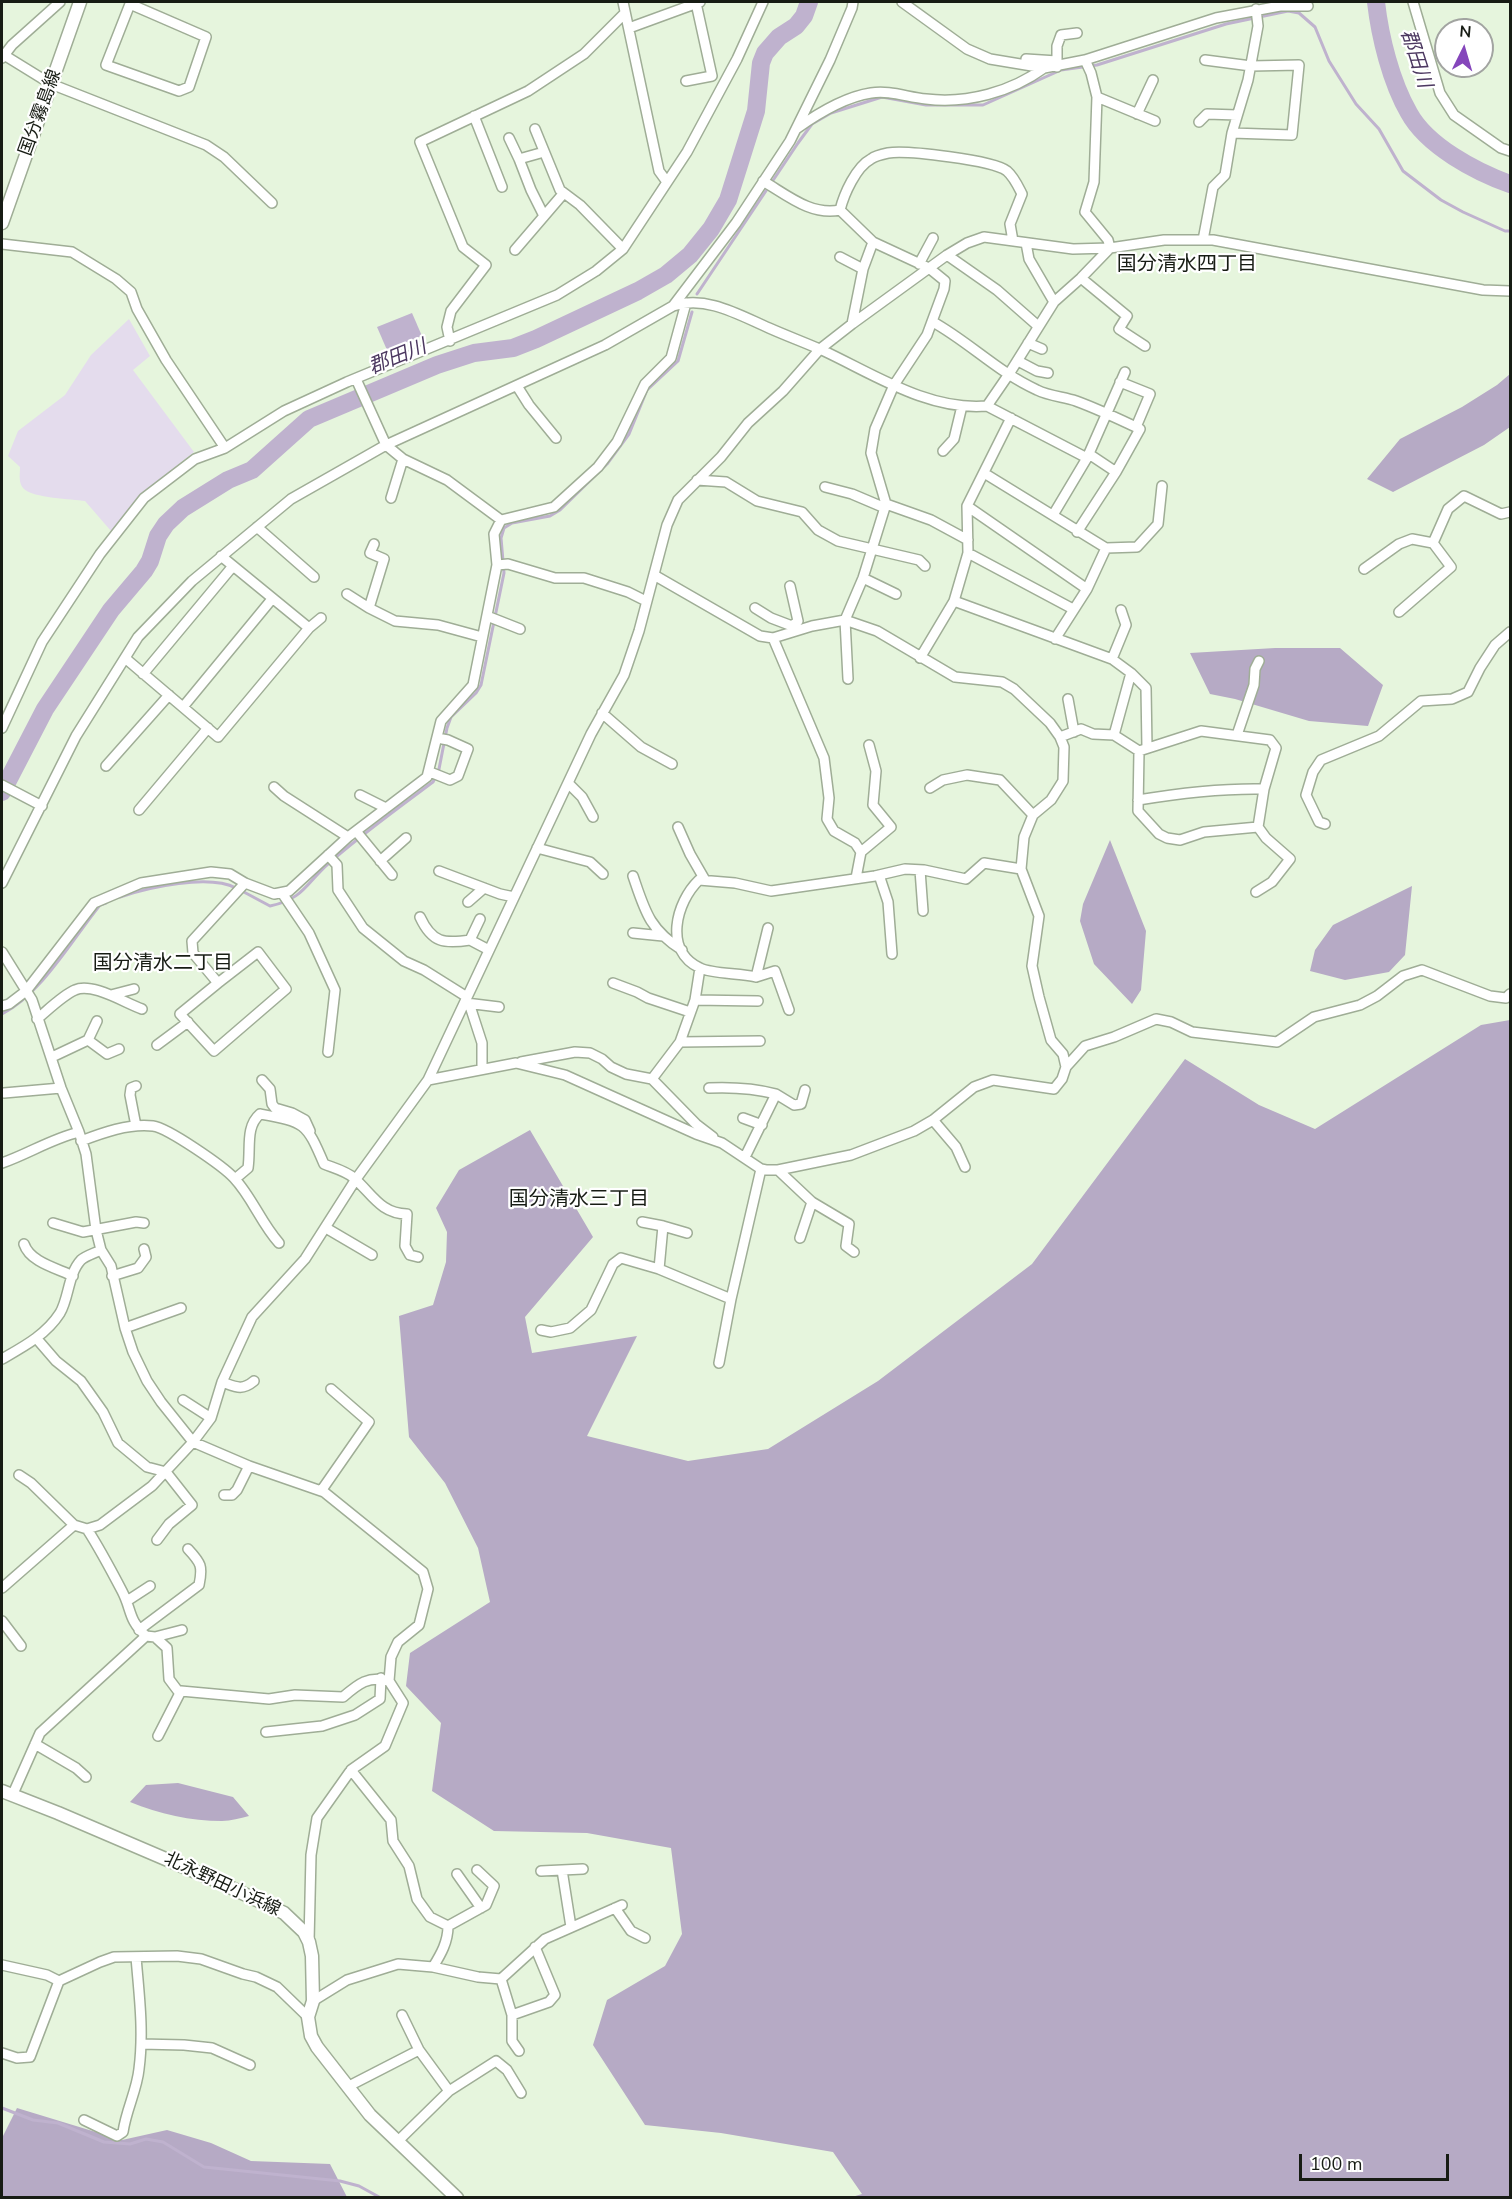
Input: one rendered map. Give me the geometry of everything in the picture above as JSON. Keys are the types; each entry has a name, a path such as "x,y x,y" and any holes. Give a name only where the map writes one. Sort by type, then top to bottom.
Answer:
{"main road":[{"name":"国分霧島線","path":"2,224 80,2"},
{"name":"北永野田小浜線","path":"7,1793 274,1907 300,1928 309,1942"},
{"path":"309,1942 313,2001 308,2017 311,2036 370,2115 457,2198"}],"street":[{"path":"60,2 12,45 3,57 51,84 206,145 224,157 272,203"},
{"path":"623,2 659,171 667,182"},
{"path":"629,28 699,2 712,76 686,81"},
{"path":"2,728 42,642 100,554 144,498 195,459 225,448 284,411 557,295 596,271 623,249 687,152 737,60 764,2"},
{"path":"673,306 766,183 790,141 830,60 853,2"},
{"path":"902,2 967,49 982,56 1010,64 1044,68"},
{"path":"1413,2 1440,93 1454,115 1501,148 1510,151"},
{"path":"130,3 206,37 189,87 179,91 106,65 130,3"},
{"path":"795,130 831,108 868,93 884,92 928,99 989,95 1028,80 1044,68 1085,61 1216,18 1280,6 1308,6"},
{"path":"1203,240 1213,187 1225,175 1232,133 1251,66 1258,24 1256,10"},
{"path":"450,341 447,327 451,311 486,265 463,247 420,142 528,91 584,54 625,13"},
{"path":"1057,64 1057,46 1061,35 1077,33"},
{"path":"1026,59 1057,64"},
{"path":"1205,60 1251,66 1299,65 1292,135 1232,133"},
{"path":"1085,61 1097,97 1094,182 1085,212 1108,240 1110,248"},
{"path":"1137,114 1153,80"},
{"path":"1097,97 1155,121"},
{"path":"1199,122 1207,114 1237,115"},
{"path":"474,116 502,187"},
{"path":"535,129 563,194 580,204 623,249"},
{"path":"509,138 544,216"},
{"path":"519,159 544,152"},
{"path":"840,210 861,168 870,159 889,153 910,152 987,163 1005,170 1016,182 1022,194 1010,224 1013,241"},
{"path":"766,183 803,206 828,213 840,210"},
{"path":"515,250 563,194"},
{"path":"840,210 873,242 929,268 945,281 944,290 927,335 894,385 875,429 871,453 886,506 863,578 845,620 848,679"},
{"path":"19,1475 31,1483 75,1525 87,1529 100,1525 152,1486 193,1442 211,1418 222,1382 252,1317 305,1259 356,1179 428,1080 568,783 624,675 667,525 678,500 721,457 748,423 783,391 820,350 852,324 947,255 984,237 1073,249 1110,248 1164,240 1213,240 1483,290 1510,291"},
{"path":"919,264 933,238"},
{"path":"852,324 863,269 873,242"},
{"path":"1026,243 1029,259 1054,302"},
{"path":"2,244 72,252 116,279 130,292 166,360 225,448"},
{"path":"987,406 1010,374 1054,302 1110,248"},
{"path":"947,255 997,290 1038,326"},
{"path":"840,257 863,269"},
{"path":"1081,278 1127,316 1119,329 1145,346"},
{"path":"2,1006 9,1004 26,991 94,903 141,883 211,872 230,874 241,888 283,894 348,837 427,777 441,739 441,721 473,685 482,637 502,564 494,534 501,520 554,507 598,467 617,442 645,384 671,358 686,303"},
{"path":"2,883 76,736 138,637 192,581 221,556 291,499 384,442 517,386 605,345 673,306 686,303 719,306 894,385 940,403 987,406 1116,472"},
{"path":"933,322 1038,391 1075,401 1140,429 1116,472 1077,532"},
{"path":"1028,342 1042,349"},
{"path":"1018,361 1037,371 1048,372"},
{"path":"1053,515 1088,456 1125,372"},
{"path":"357,381 384,442 403,459 447,480 501,520"},
{"path":"1120,382 1150,394 1136,427"},
{"path":"517,386 529,405 556,438"},
{"path":"943,451 954,439 962,406"},
{"path":"920,658 954,602 968,553 967,506 1011,418"},
{"path":"391,498 403,459"},
{"path":"984,473 1106,548 1137,547 1158,524 1162,486"},
{"path":"697,480 726,482 757,501 802,512 818,530 838,541 919,560 925,566"},
{"path":"825,487 931,520 968,540"},
{"path":"1433,543 1448,509 1464,496 1501,514 1510,512"},
{"path":"967,506 1088,590"},
{"path":"257,527 314,577"},
{"path":"1364,569 1399,544 1412,539 1433,543 1451,567 1399,612"},
{"path":"369,608 389,560 370,553 374,544"},
{"path":"1055,639 1073,609 1088,590 1106,548"},
{"path":"968,553 1073,609"},
{"path":"221,556 309,628"},
{"path":"502,564 555,578 584,578 628,592 646,602"},
{"path":"143,674 233,566"},
{"path":"654,574 760,636 773,638 793,628 845,620 877,631 955,677 1002,682 1043,716 1060,736 1064,747 1063,781 1051,800 1033,815 1024,837 1021,869 1039,916 1032,966 1039,997 1051,1040 1063,1054 1066,1067"},
{"path":"863,578 896,594"},
{"path":"790,586 798,615 798,621 793,628"},
{"path":"346,594 395,621 438,625 482,637"},
{"path":"183,707 273,599"},
{"path":"954,602 1112,659 1146,688 1138,811 1159,834 1180,840 1204,832 1258,826"},
{"path":"755,608 793,628"},
{"path":"1112,659 1126,625 1121,610"},
{"path":"488,616 520,629"},
{"path":"124,658 218,737 309,628 321,618"},
{"path":"1325,824 1319,822 1306,795 1313,771 1321,760 1379,736 1420,701 1452,699 1468,692 1495,645 1510,632"},
{"path":"773,638 824,758 828,798 827,819 834,831 855,843 861,852"},
{"path":"1237,735 1254,685 1255,669 1259,661"},
{"path":"1114,735 1131,673"},
{"path":"106,766 169,695"},
{"path":"1068,699 1074,732"},
{"path":"602,714 641,747 672,764"},
{"path":"139,810 208,728"},
{"path":"1060,736 1081,729 1093,734 1114,735 1143,749 1201,731 1269,740 1276,748 1264,789 1258,826 1266,838 1290,859 1272,882 1256,892"},
{"path":"430,772 450,780 458,777 468,749 441,739"},
{"path":"856,878 861,852 891,827 873,805 876,771 869,745"},
{"path":"930,788 944,780 967,775 1000,780 1033,815"},
{"path":"568,783 582,797 593,817"},
{"path":"2,785 42,806"},
{"path":"274,787 348,837"},
{"path":"1138,800 1210,789 1264,789"},
{"path":"360,795 386,808"},
{"path":"678,827 705,880"},
{"path":"357,831 392,875"},
{"path":"380,861 406,837"},
{"path":"537,848 593,859 603,874"},
{"path":"329,855 337,865 338,890 363,928 405,961 424,970 467,1001 499,1007"},
{"path":"789,1010 780,997 780,970 756,977 700,968 685,956 676,935 679,915 688,891 699,880 735,883 771,891 905,869 966,879 984,863 1021,869"},
{"path":"920,870 923,911"},
{"path":"440,871 514,897"},
{"path":"879,875 888,902 892,954"},
{"path":"633,876 653,927 682,950"},
{"path":"218,983 193,953 192,941 241,888"},
{"path":"468,902 484,888"},
{"path":"283,894 309,933 335,990 328,1052"},
{"path":"420,917 425,928 435,937 449,943 470,940 489,950"},
{"path":"470,940 480,919"},
{"path":"756,977 768,928"},
{"path":"633,933 663,936"},
{"path":"2,952 32,1000 86,1154 96,1230 101,1250 111,1266 125,1328 133,1352 147,1381 193,1442 249,1466 321,1491 423,1572 428,1589 419,1625 398,1642 391,1657 380,1699 355,1715 322,1726 266,1732"},
{"path":"258,952 286,989 214,1050 180,1014 218,983 258,952"},
{"path":"652,1078 680,1042 695,1000 700,968"},
{"path":"428,1080 575,1052 590,1053 626,1074 652,1078 696,1124 722,1143 761,1169 778,1170 850,1155 914,1131 933,1120 974,1087 993,1080 1054,1089 1062,1079 1066,1067 1085,1046 1114,1037 1156,1019 1171,1022 1192,1032 1277,1042 1314,1017 1359,1005 1377,996 1403,976 1422,970 1490,996 1506,998 1510,994"},
{"path":"613,983 690,1012"},
{"path":"37,1019 76,989 89,988 142,1009"},
{"path":"111,995 134,989"},
{"path":"695,1000 758,1001"},
{"path":"467,1001 482,1043 482,1070"},
{"path":"52,1057 88,1040 97,1021"},
{"path":"157,1045 188,1022"},
{"path":"88,1040 107,1054 119,1049"},
{"path":"680,1042 760,1041"},
{"path":"516,1063 565,1075 696,1134 722,1143"},
{"path":"262,1080 270,1089 272,1104 275,1108 305,1119 324,1164 348,1173 356,1179 372,1200 387,1210 408,1214 405,1245 410,1255 418,1257"},
{"path":"135,1086 131,1088 130,1095 136,1126"},
{"path":"4,1093 61,1088"},
{"path":"709,1088 758,1089 776,1094 794,1105 801,1104 805,1089"},
{"path":"745,1157 776,1094"},
{"path":"235,1179 248,1168 250,1128 253,1120 260,1114 294,1120 310,1133"},
{"path":"743,1118 762,1125"},
{"path":"933,1120 956,1147 965,1167"},
{"path":"2,1163 63,1136 95,1136 136,1126 155,1126 217,1163 235,1179 266,1228 279,1243"},
{"path":"719,1363 731,1299 761,1169"},
{"path":"778,1170 812,1202 849,1224 846,1246 854,1252"},
{"path":"800,1238 812,1202"},
{"path":"53,1223 83,1232 136,1222 144,1223"},
{"path":"642,1222 687,1233"},
{"path":"659,1269 663,1226"},
{"path":"326,1228 372,1255"},
{"path":"24,1244 26,1251 34,1258 73,1276"},
{"path":"112,1276 138,1268 146,1257 144,1249"},
{"path":"2,1359 37,1339 61,1311 81,1260 101,1250"},
{"path":"541,1330 551,1332 570,1328 591,1310 613,1264 621,1258 659,1269 731,1299"},
{"path":"125,1328 181,1308"},
{"path":"37,1339 56,1361 81,1381 103,1412 118,1443 147,1467 166,1472 192,1505 168,1524 157,1540"},
{"path":"222,1382 239,1389 255,1381"},
{"path":"321,1491 369,1422 331,1389"},
{"path":"183,1401 211,1418"},
{"path":"224,1495 232,1495 237,1490 249,1466"},
{"path":"2,1588 75,1525"},
{"path":"87,1529 110,1566 127,1601 131,1620 167,1648 169,1679 178,1690 269,1700 294,1695 343,1696 361,1681 385,1679"},
{"path":"7,1793 40,1733 47,1725 199,1585 202,1572 201,1563 188,1549"},
{"path":"127,1601 150,1586"},
{"path":"2,1621 21,1646"},
{"path":"147,1634 182,1630"},
{"path":"309,1942 311,1855 317,1818 351,1770 385,1746 397,1723 404,1703 385,1679"},
{"path":"158,1736 181,1691"},
{"path":"35,1744 76,1768 86,1777"},
{"path":"351,1770 391,1820 393,1841 409,1866 417,1899 430,1917 448,1926"},
{"path":"541,1871 583,1869"},
{"path":"448,1926 486,1905 494,1886 477,1870"},
{"path":"562,1870 571,1928"},
{"path":"457,1874 481,1908"},
{"path":"313,2001 347,1980 398,1964 433,1967 478,1977 501,1979 544,1939 618,1907 631,1931 645,1938"},
{"path":"433,1967 448,1937 448,1926"},
{"path":"512,2015 549,2002 555,1995 536,1947"},
{"path":"2,2053 17,2058 30,2057 59,1982 100,1962 114,1958 177,1956 201,1959 256,1977 277,1987 308,2017"},
{"path":"84,2120 110,2134 117,2136 123,2132 139,2072 142,2026 136,1957"},
{"path":"2,1965 48,1975 59,1982"},
{"path":"501,1979 512,2015 512,2041 519,2051"},
{"path":"402,2015 419,2050 449,2091"},
{"path":"141,2044 183,2044 212,2048 250,2065"},
{"path":"347,2087 419,2050"},
{"path":"398,2141 449,2091 496,2061 507,2070 521,2093"}],"shaded area":[{"path":"412,313 422,336 387,350 377,327"},
{"path":"129,319 150,356 133,370 194,452 140,495 111,531 85,501 44,496 24,489 20,482 20,467 8,456 18,431 65,395 91,355"},
{"path":"1510,374 1510,427 1484,445 1393,492 1367,479 1400,439 1462,407"},
{"path":"1275,648 1340,648 1383,685 1368,726 1309,721 1210,694 1190,653"},
{"path":"1110,840 1146,931 1141,990 1132,1004 1094,964 1080,921 1083,904"},
{"path":"1412,886 1405,955 1389,972 1345,980 1310,971 1315,950 1333,925"},
{"path":"1510,1020 1510,2197 852,2197 862,2194 833,2152 721,2133 645,2125 593,2045 607,2000 665,1966 682,1934 671,1848 587,1833 494,1831 432,1791 441,1723 406,1686 410,1653 490,1602 478,1548 445,1483 409,1437 399,1316 433,1305 446,1262 447,1232 436,1208 459,1170 530,1130 593,1237 525,1317 532,1353 637,1336 587,1436 688,1461 768,1449 878,1381 1032,1264 1185,1059 1259,1105 1315,1129 1481,1025"},
{"path":"178,1783 233,1797 249,1816 225,1821 199,1820 152,1810 130,1802 146,1785"},
{"path":"17,2108 122,2140 167,2130 211,2143 251,2161 330,2164 347,2197 2,2197 2,2138"}],"waterway":[{"name":"郡田川","path":"2,792 45,709 111,610 144,571 150,561 158,536 166,524 183,508 228,480 252,470 309,419 437,365 474,353 513,348 536,339 638,291 666,275 690,255 711,229 728,200 756,111 761,63 765,53 779,37 796,26 804,16 809,2"},
{"name":"郡田川","path":"1376,2 1383,44 1392,73 1403,101 1417,125 1440,147 1468,165 1510,184"},
{"path":"697,294 812,124 831,113 882,97 926,105 983,105 1061,70 1097,65 1226,24 1288,11 1299,13 1315,27 1329,61 1356,104 1379,129 1403,171 1441,200 1505,231 1510,231"},
{"path":"242,891 270,906 298,895 321,870 354,842 433,782 439,769 451,717 476,693 481,685 504,573 501,538 504,528 512,523 550,516 560,510 607,464 629,434 647,390 678,361 692,312"},
{"path":"120,897 147,889 195,882 211,882 236,888"},
{"path":"2,1014 17,1005 43,980 100,905 106,903"},
{"path":"2,2108 33,2120 58,2123 104,2142 130,2144 146,2139 163,2142 204,2167 340,2181 359,2186 381,2198"}],"district":[{"name":"国分清水四丁目","path":"1187,265"},
{"name":"国分清水二丁目","path":"163,964"},
{"name":"国分清水三丁目","path":"579,1200"}]}
